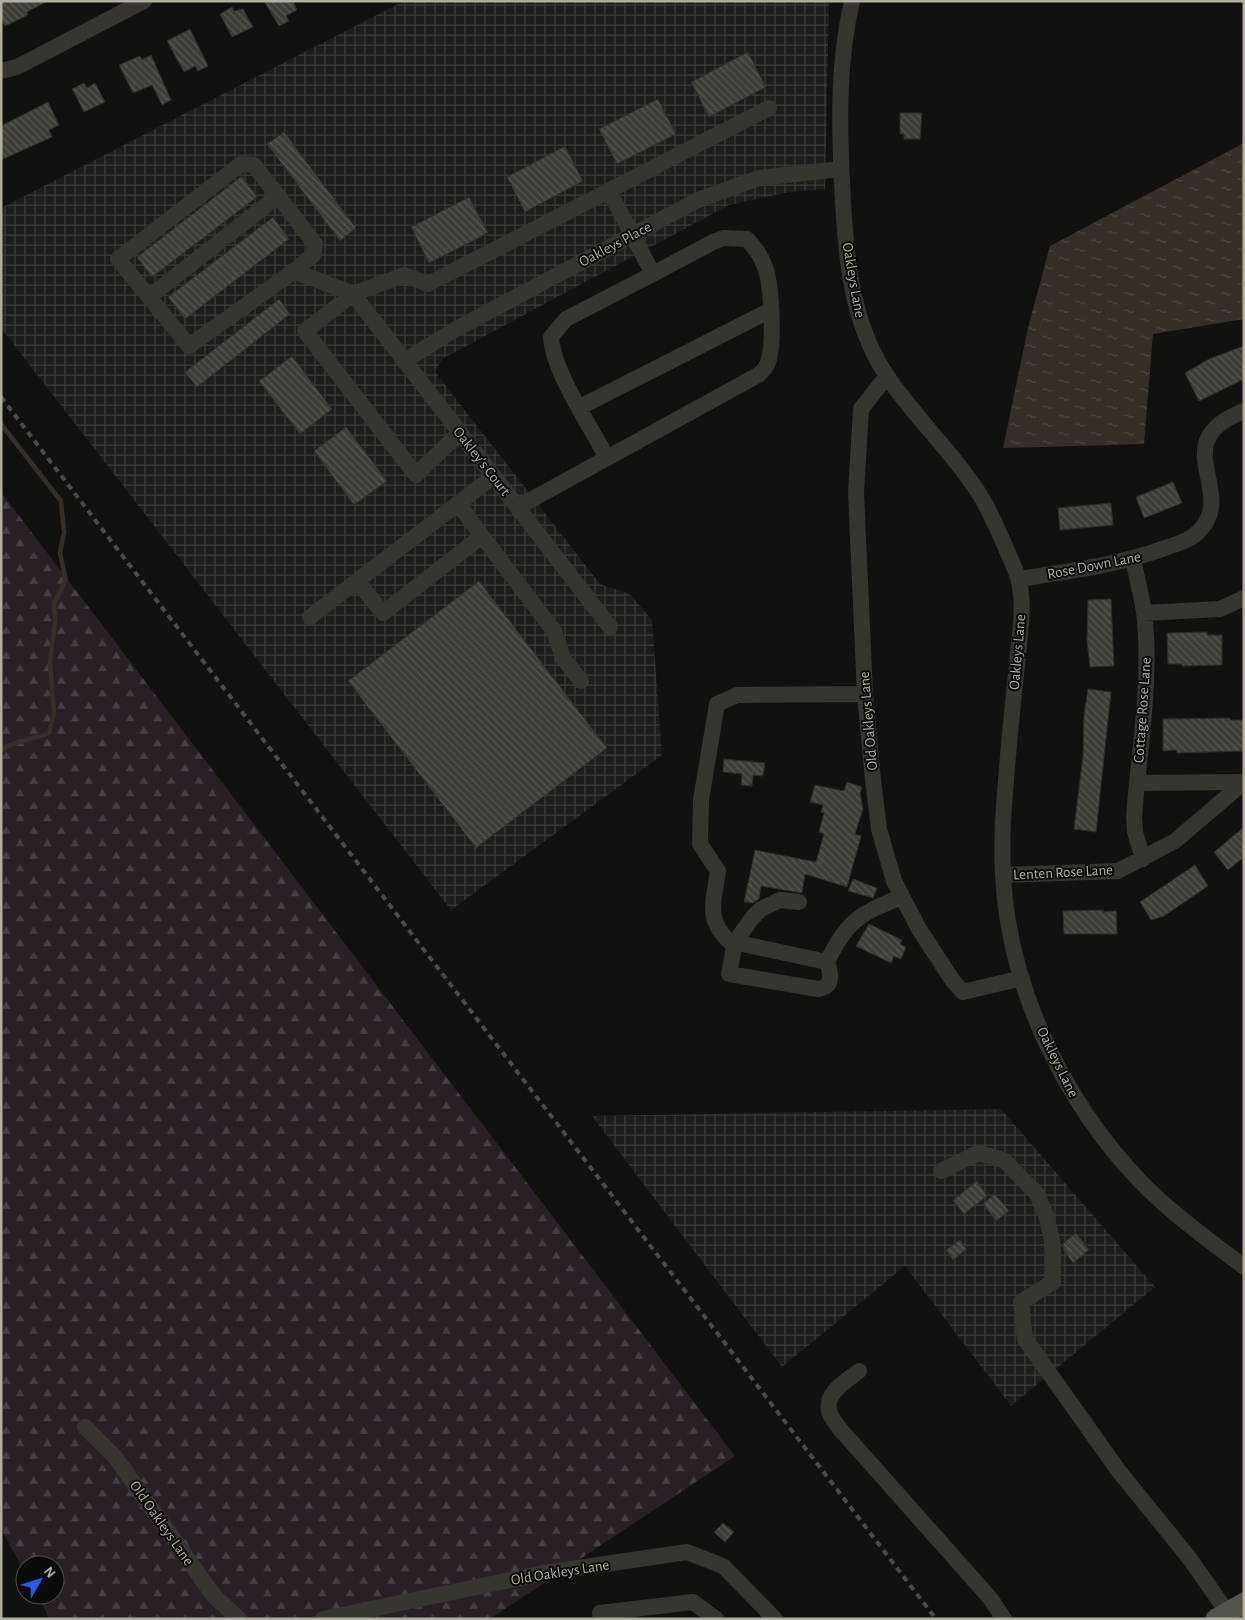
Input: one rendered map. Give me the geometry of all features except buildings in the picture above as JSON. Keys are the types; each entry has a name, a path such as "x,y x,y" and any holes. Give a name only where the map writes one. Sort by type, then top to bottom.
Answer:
{"street":[{"path":"1,71 17,67 144,1"},
{"name":"Oakleys Lane","path":"852,1 840,75 841,170 844,224 854,293 866,336 887,376 979,493 990,511 1019,579 1021,619 1003,820 1003,875 1008,917 1022,978 1043,1035 1060,1070 1076,1100 1106,1142 1142,1183 1175,1214 1244,1267"},
{"path":"460,432 416,475 305,331 353,294 404,275 428,284 769,108"},
{"path":"241,164 254,165 315,244 313,255 294,271 189,346 118,259 241,164"},
{"name":"Oakleys Place","path":"404,361 456,329 698,200 758,178 841,170"},
{"path":"609,191 633,234 652,274"},
{"path":"149,297 278,196"},
{"path":"518,507 607,458 766,368 769,359 771,310 766,268 755,247 747,239 730,237 713,242 566,319 551,337 552,347 560,370 607,458"},
{"path":"294,271 353,294"},
{"name":"Oakley's Court","path":"353,294 610,627"},
{"path":"580,407 771,310"},
{"name":"Old Oakleys Lane","path":"887,376 861,410 856,492 865,694 879,829 887,862 901,897 919,929 953,981 963,992 1022,978"},
{"name":"Rose Down Lane","path":"1019,579 1133,560 1185,540 1201,529 1210,513 1212,505 1205,459 1208,438 1220,422 1244,411"},
{"path":"310,617 494,476"},
{"path":"458,504 554,631 563,658 581,681"},
{"path":"357,581 383,613 482,536"},
{"name":"Cottage Rose Lane","path":"1133,560 1144,613 1146,685 1137,784 1135,832 1143,859"},
{"path":"1144,613 1220,609 1244,598"},
{"path":"827,962 729,941 718,930 712,912 718,871 700,844 701,800 717,704 737,695 865,694"},
{"path":"1137,784 1244,782"},
{"name":"Lenten Rose Lane","path":"1003,875 1108,873 1143,859 1175,841 1244,782"},
{"path":"827,962 849,925 866,911 901,897"},
{"path":"799,902 780,900 762,909 742,930 735,942 729,974 818,990 824,988 830,982 832,974 827,962"},
{"path":"941,1171 978,1153 1004,1160 1037,1194 1047,1218 1052,1245 1053,1282 1021,1302 1025,1339 1118,1470 1190,1559 1229,1611"},
{"path":"859,1372 842,1383 831,1396 829,1412 840,1429 990,1598 1004,1619"},
{"name":"Old Oakleys Lane","path":"85,1427 115,1457 214,1596 239,1619"},
{"name":"Old Oakleys Lane","path":"323,1619 544,1573 687,1552 723,1566 775,1619"},
{"path":"600,1619 600,1613 693,1602 716,1619"}],"shaded area":[{"path":"404,1 829,1 825,189 790,192 729,205 442,359 435,372 600,584 630,594 652,620 662,755 451,910 1,328 1,208"},
{"path":"1001,1109 1155,1287 1011,1406 905,1266 782,1367 592,1116"}],"green space":[{"path":"1,492 735,1456 490,1619 50,1619 42,1605 65,1605 65,1555 15,1555 1,1529"}],"water":[{"path":"1244,143 1244,319 1153,334 1144,444 1003,448 1028,328 1050,246"}],"waterway":[{"path":"1,424 61,501 64,532 60,553 66,581 54,603 55,622 50,662 54,713 49,733 13,744 1,750"}],"railway":[{"path":"1,397 936,1619"}]}
